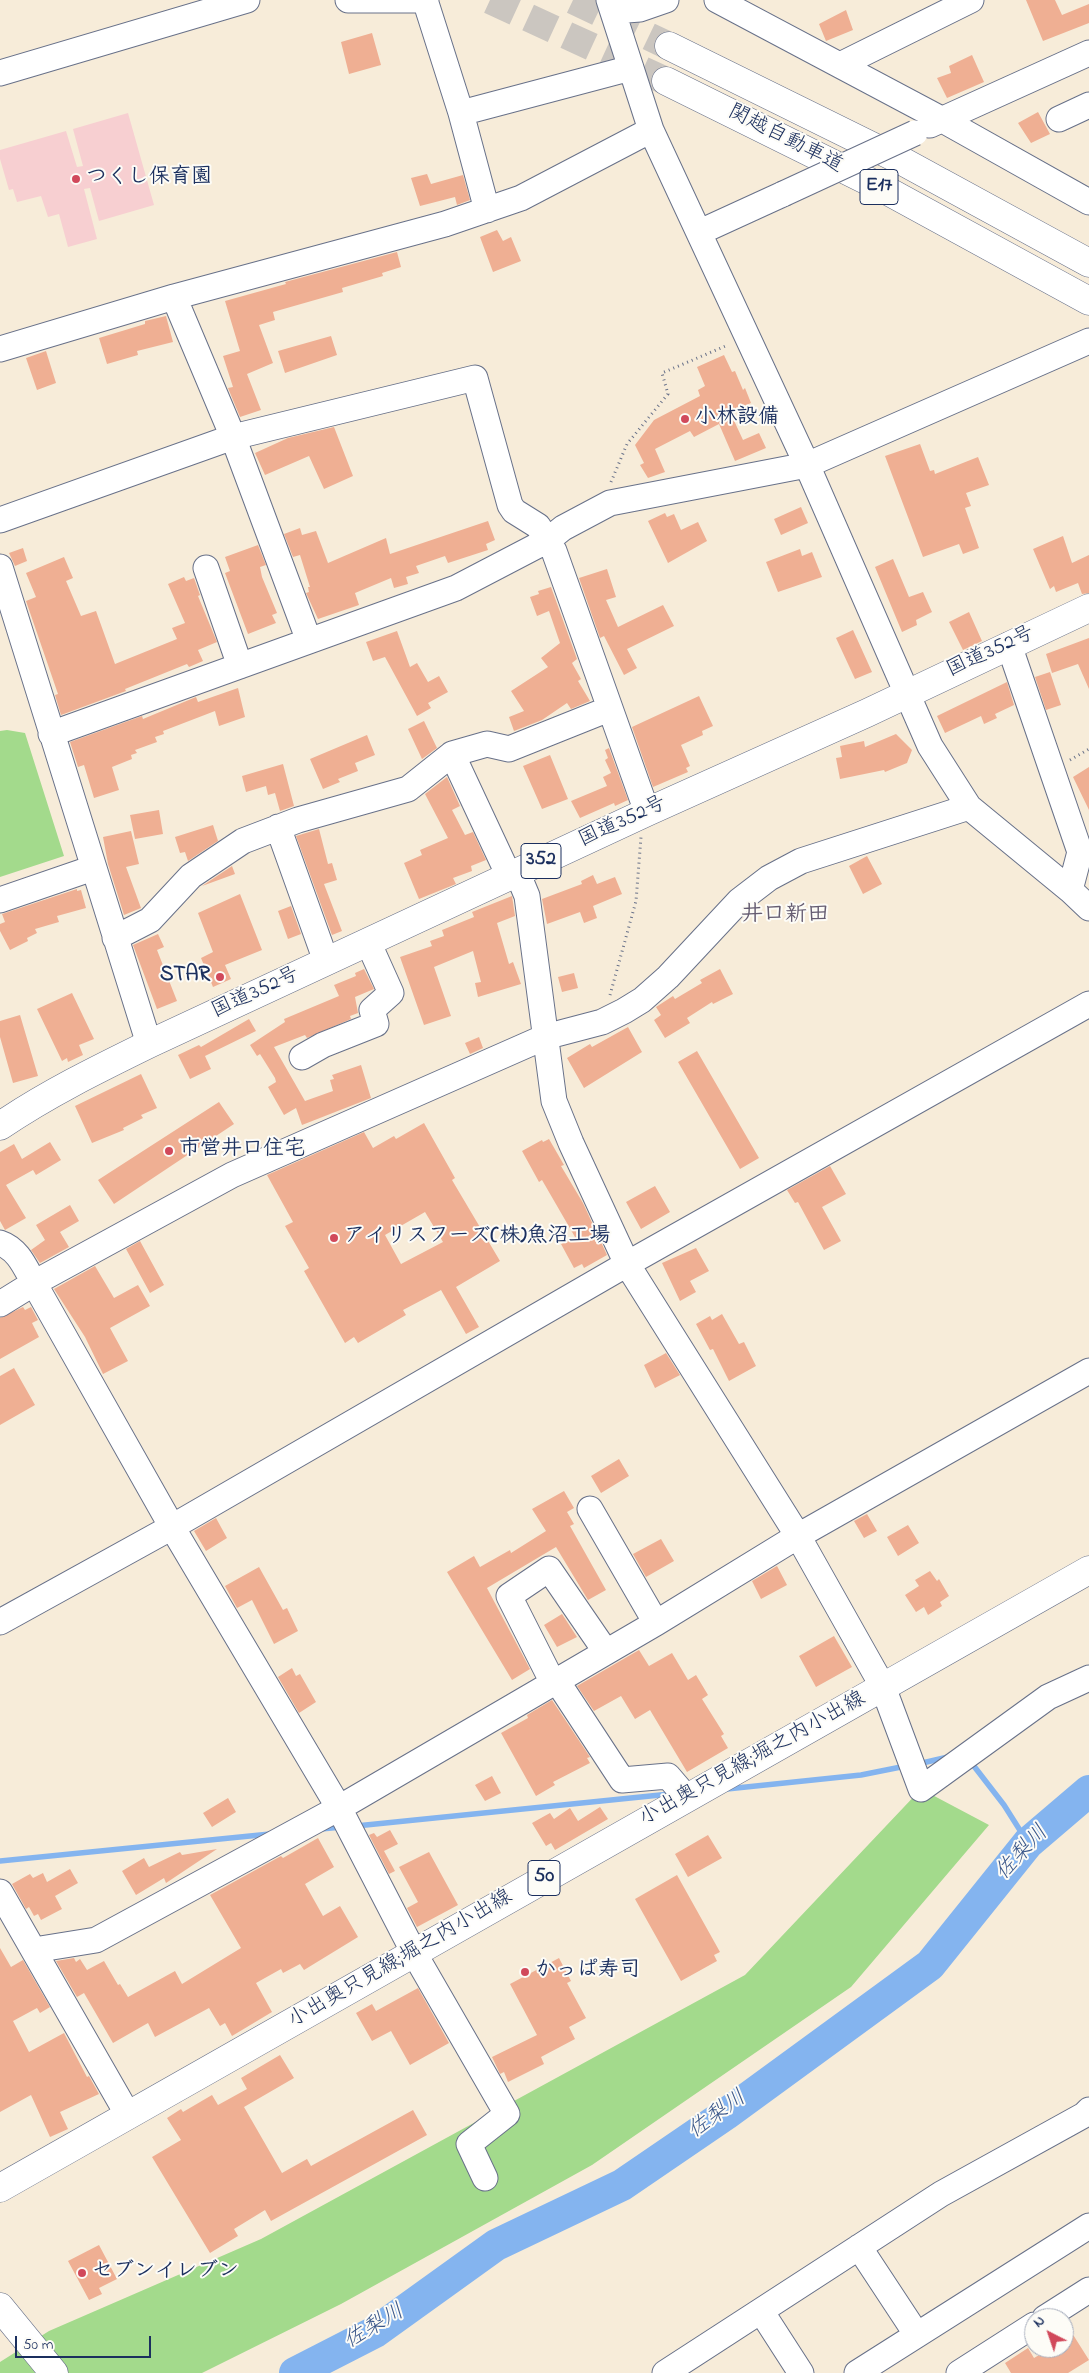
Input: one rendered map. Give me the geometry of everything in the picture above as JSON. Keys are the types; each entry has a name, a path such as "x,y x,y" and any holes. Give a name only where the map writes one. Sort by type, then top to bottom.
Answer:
{"main road":[{"name":"関越自動車道","path":"669,46 902,161 1089,263"},
{"name":"関越自動車道","path":"666,81 884,189 1089,301"},
{"name":"国道352号","path":"0,1126 32,1104 149,1044 1089,608"},
{"name":"小出奥只見線;堀之内小出線","path":"0,2188 1089,1570"},
{"path":"0,2308 54,2373"}],"street":[{"path":"0,73 247,0"},
{"path":"348,0 426,0 461,113 487,210"},
{"path":"666,0 640,9 611,5 651,130 807,465 930,746 970,807 1089,908"},
{"path":"717,0 941,118 1089,202"},
{"path":"840,65 971,0"},
{"path":"700,232 915,133 941,118 1089,53"},
{"path":"461,113 631,68"},
{"path":"1059,119 1089,105"},
{"path":"0,349 174,297 445,224 487,210 521,198 651,130"},
{"path":"174,297 233,437 309,641"},
{"path":"51,734 456,588 548,540 563,528 610,503 807,465 1081,344"},
{"path":"0,520 233,437 475,378 510,505 514,512 538,526 548,540 596,665 641,815"},
{"path":"0,567 149,1044"},
{"path":"206,568 240,666"},
{"path":"1009,644 1080,852 1070,890"},
{"path":"115,938 150,920 191,876 243,841 298,820 408,789 452,754 487,744 509,749 609,709"},
{"path":"452,754 513,874 527,896 556,1107 571,1143 627,1264 798,1536 882,1687 921,1789 1048,1697 1089,1678"},
{"path":"0,1304 34,1283 232,1176 545,1037 602,1022 642,1000 668,977 739,901 770,878 801,861 970,807"},
{"path":"278,827 326,961"},
{"path":"0,900 93,868"},
{"path":"302,1057 323,1045 376,1024 372,1010 391,993 373,953"},
{"path":"0,1622 172,1527 627,1264 1089,1004"},
{"path":"0,1243 11,1247 34,1283 172,1527 339,1808 414,1953 507,2114 469,2144 485,2178"},
{"path":"34,1950 96,1940 339,1808 656,1623 798,1536 1089,1372"},
{"path":"590,1508 656,1623"},
{"path":"606,1652 549,1569 509,1596 555,1682 622,1780 668,1776 686,1797"},
{"path":"0,1892 128,2115"},
{"path":"676,2370 761,2311 941,2194 1087,2116"},
{"path":"857,2373 1089,2226"},
{"path":"859,2247 917,2335"},
{"path":"1061,2308 1089,2290"},
{"path":"761,2311 801,2373"},
{"path":"959,2373 1024,2331"}],"path":[{"path":"600,508 627,444 668,394 662,372 748,336"},
{"path":"602,1022 636,901 642,840 641,815"}],"shaded area":[{"name":"つくし保育園","path":"128,113 154,205 99,221 90,188 84,189 97,239 68,247 59,214 48,217 41,196 17,202 13,189 9,190 0,159 0,150 66,131 77,167 83,166 73,129"}],"green space":[{"path":"7,730 25,733 64,856 0,877 0,731"},
{"path":"921,1789 989,1825 851,1987 592,2165 341,2304 202,2373 0,2373 0,2362 49,2331 261,2239 745,1975"}],"building":[{"path":"1026,0 1055,0 1062,15 1089,4 1089,23 1043,41"},
{"path":"846,10 853,30 826,41 819,24"},
{"path":"372,33 381,65 349,74 341,42"},
{"path":"972,55 984,82 947,98 937,78 951,73 949,66"},
{"path":"1038,112 1050,134 1031,143 1018,123"},
{"path":"427,174 431,184 463,175 470,200 457,205 455,197 420,206 411,178"},
{"path":"497,230 503,241 511,237 521,261 493,272 480,237"},
{"path":"397,252 401,267 382,273 383,276 342,288 343,292 273,312 275,320 259,325 273,363 247,374 261,410 240,417 228,388 233,387 223,356 240,351 225,301 286,284 285,282"},
{"path":"166,316 173,342 137,351 138,355 107,364 99,338 145,324 145,321"},
{"path":"331,336 337,355 285,373 278,351"},
{"path":"46,351 56,383 37,390 26,358"},
{"path":"724,355 732,372 735,371 743,390 745,388 751,403 730,412 743,440 759,433 766,448 735,461 719,424 694,437 690,431 655,449 665,472 648,478 640,465 644,463 635,445 654,420 700,396 698,390 705,386 697,367"},
{"path":"334,427 353,476 324,489 309,456 265,475 255,453 288,438"},
{"path":"920,444 930,471 934,470 935,474 978,457 989,485 966,493 971,506 965,508 979,548 963,554 959,544 923,557 885,456"},
{"path":"801,507 808,523 781,535 774,519"},
{"path":"665,513 667,517 674,514 681,530 698,522 707,541 668,563 648,521"},
{"path":"488,521 495,540 486,544 488,550 448,563 445,556 416,566 419,573 406,577 408,584 394,588 391,578 355,593 359,605 318,619 306,593 309,592 308,587 310,587 300,555 293,557 284,534 300,528 302,535 316,531 328,563 386,538 390,554"},
{"path":"1063,536 1072,563 1089,555 1089,593 1082,594 1078,583 1056,592 1054,586 1050,589 1033,549"},
{"path":"258,545 266,565 260,567 262,577 277,613 272,615 276,623 248,634 225,573 230,571 225,557"},
{"path":"23,548 27,561 15,566 9,553"},
{"path":"800,549 802,556 812,552 822,577 778,592 766,562"},
{"path":"64,557 73,578 66,581 81,616 96,611 115,664 177,639 172,628 185,623 168,584 184,577 186,581 194,578 200,595 198,596 217,642 198,650 203,661 189,667 187,664 125,689 126,691 61,715 55,695 58,694 26,601 36,597 26,573"},
{"path":"893,559 909,597 923,592 932,612 916,620 917,625 902,632 875,567"},
{"path":"607,569 616,597 606,600 618,627 663,605 674,626 627,649 637,668 624,675 604,636 600,638 579,578"},
{"path":"551,587 577,659 572,663 581,679 578,681 590,701 571,709 567,703 542,720 514,731 509,717 524,711 511,691 548,667 541,658 560,643 549,611 537,616 530,597 539,594 538,591"},
{"path":"969,612 982,641 963,650 949,622"},
{"path":"853,630 872,672 855,679 836,638"},
{"path":"397,631 410,667 417,663 428,682 439,676 448,692 428,703 431,708 417,716 385,657 373,661 366,642"},
{"path":"1089,638 1089,689 1078,664 1052,673 1046,654"},
{"path":"1050,672 1061,705 1046,710 1035,677"},
{"path":"1007,682 1014,705 995,714 997,718 984,724 981,716 945,733 937,716"},
{"path":"238,688 245,717 219,726 215,711 163,731 164,734 155,737 157,742 135,750 137,753 131,755 132,759 112,767 119,790 94,798 84,765 78,767 70,742 142,716 143,719 196,697 198,702"},
{"path":"699,696 713,726 702,731 703,735 681,745 690,766 686,768 688,772 653,787 632,727"},
{"path":"424,721 437,748 422,759 408,729"},
{"path":"896,734 912,750 907,763 885,772 884,770 840,779 836,758 842,757 840,746 864,741 865,747"},
{"path":"367,735 375,755 355,763 358,771 338,779 340,782 323,789 310,759"},
{"path":"609,748 628,800 615,806 614,803 580,818 571,801 607,786 603,777 611,773 605,760 608,758 605,750"},
{"path":"550,755 568,799 542,809 523,766"},
{"path":"283,764 294,806 280,811 275,793 268,795 266,786 246,792 242,776"},
{"path":"1089,767 1089,810 1073,777"},
{"path":"447,777 460,806 452,810 465,835 473,832 486,860 471,866 472,871 453,878 456,884 419,899 404,863 422,855 420,850 448,838 425,794"},
{"path":"159,810 163,834 135,839 130,815"},
{"path":"213,825 218,841 188,861 185,852 180,853 175,837"},
{"path":"319,829 328,864 332,863 337,880 324,884 342,931 332,935 296,836"},
{"path":"131,831 139,864 126,867 141,908 124,915 108,864 103,837"},
{"path":"867,856 882,884 863,894 849,866"},
{"path":"232,866 235,874 202,886"},
{"path":"593,875 597,884 615,877 622,894 593,906 597,918 584,923 580,912 547,924 542,899 582,884 581,881"},
{"path":"77,889 77,891 81,890 86,908 57,916 59,922 35,929 37,933 27,938 28,941 10,950 0,931 0,924 5,922 2,914"},
{"path":"240,894 262,950 225,965 231,979 213,987 201,958 213,952 198,913"},
{"path":"512,896 515,916 497,923 509,964 513,962 521,984 478,997 475,983 481,982 473,951 434,967 451,1016 424,1025 400,957 432,946 430,941 444,936 442,930 474,917 472,912"},
{"path":"291,906 301,934 288,939 278,911"},
{"path":"158,934 164,947 157,950 177,1001 157,1009 133,945"},
{"path":"364,969 374,989 355,997 358,1013 350,1016 351,1019 307,1038 305,1035 274,1047 305,1101 333,1091 330,1080 334,1079 332,1075 361,1065 371,1098 302,1125 296,1108 284,1115 268,1087 276,1082 275,1078 260,1054 257,1056 250,1045 285,1022 284,1019 339,996 334,985 356,976 355,973"},
{"path":"720,969 733,994 713,1004 712,1002 687,1018 690,1023 665,1038 654,1020 661,1015 656,1007 673,996 675,999 702,983 700,980"},
{"path":"574,973 578,988 562,992 558,977"},
{"path":"72,993 94,1039 79,1045 83,1055 68,1062 67,1058 62,1061 37,1009"},
{"path":"20,1015 38,1076 13,1083 0,1037 0,1021"},
{"path":"249,1019 256,1031 205,1056 211,1069 190,1079 178,1055 199,1045 201,1047"},
{"path":"628,1027 642,1052 584,1088 567,1058 590,1044 592,1047"},
{"path":"479,1037 483,1048 470,1054 465,1043"},
{"path":"697,1051 759,1158 740,1169 678,1062"},
{"path":"141,1074 157,1108 141,1115 143,1118 123,1128 124,1130 92,1143 75,1106"},
{"name":"市営井口住宅","path":"219,1102 234,1124 114,1204 98,1180"},
{"path":"424,1123 455,1178 452,1180 500,1261 456,1287 479,1327 466,1334 441,1290 403,1310 406,1315 358,1343 354,1337 345,1343 304,1271 309,1268 285,1226 293,1222 267,1175 364,1132 373,1148 394,1136 396,1139","holes":["425,1212 443,1242 401,1264 385,1235"]},
{"path":"549,1139 564,1165 561,1166 583,1203 607,1255 584,1268 582,1264 574,1268 561,1244 575,1237 542,1180 539,1182 522,1151 542,1140 543,1142"},
{"path":"50,1142 61,1160 36,1175 33,1170 6,1185 26,1218 5,1230 0,1221 0,1152 14,1144 22,1159"},
{"path":"830,1166 846,1194 822,1207 841,1241 824,1250 798,1202 795,1203 787,1190"},
{"path":"655,1186 670,1212 641,1229 626,1202"},
{"path":"70,1205 79,1221 60,1232 69,1247 40,1263 31,1250 45,1240 36,1225"},
{"path":"140,1241 164,1285 150,1293 126,1249"},
{"path":"696,1248 709,1271 690,1281 696,1292 680,1301 662,1263"},
{"path":"95,1266 114,1298 138,1285 150,1306 110,1328 128,1361 103,1374 85,1337 54,1289"},
{"path":"23,1307 25,1310 31,1307 38,1320 32,1323 39,1337 0,1359 0,1318"},
{"path":"722,1314 739,1344 744,1342 756,1366 729,1381 713,1349 710,1350 696,1324 710,1316 712,1320"},
{"path":"666,1353 680,1375 655,1388 644,1365"},
{"path":"14,1368 35,1405 0,1425 0,1376"},
{"path":"619,1459 629,1476 601,1493 591,1476"},
{"path":"564,1491 574,1508 567,1512 574,1524 570,1526 606,1590 588,1600 556,1547 487,1588 530,1669 512,1680 447,1572 474,1556 480,1567 510,1550 511,1553 546,1531 532,1509"},
{"path":"867,1514 877,1531 864,1538 854,1521"},
{"path":"216,1518 227,1538 206,1551 194,1531"},
{"path":"908,1525 919,1543 898,1556 887,1537"},
{"path":"661,1539 674,1561 646,1577 633,1554"},
{"path":"777,1566 787,1585 761,1599 752,1581"},
{"path":"259,1567 283,1610 287,1608 298,1631 274,1644 252,1600 237,1608 225,1586"},
{"path":"930,1571 937,1581 939,1579 949,1596 940,1602 942,1606 928,1615 924,1607 916,1612 905,1595 919,1586 915,1580"},
{"path":"562,1614 577,1637 557,1647 544,1625"},
{"path":"834,1636 852,1667 816,1687 799,1656"},
{"path":"639,1650 649,1666 672,1653 688,1680 696,1675 708,1695 702,1699 724,1734 721,1736 728,1748 687,1772 650,1710 635,1719 621,1696 594,1711 577,1686"},
{"path":"292,1668 296,1676 300,1674 316,1702 299,1713 278,1677"},
{"path":"552,1700 590,1757 587,1758 590,1763 553,1782 555,1785 536,1796 501,1733 528,1718 527,1715"},
{"path":"492,1776 501,1793 485,1801 475,1785"},
{"path":"228,1798 236,1812 212,1827 203,1813"},
{"path":"600,1807 608,1819 555,1850 551,1843 546,1846 532,1823 550,1813 554,1819 570,1808 578,1821"},
{"path":"390,1830 398,1844 384,1851 395,1871 389,1874 369,1835 374,1833 377,1837"},
{"path":"708,1835 722,1858 688,1877 675,1854"},
{"path":"318,1838 334,1867 305,1884 323,1916 340,1906 358,1937 304,1970 300,1964 283,1973 281,1969 256,1983 272,2012 232,2036 225,2023 220,2026 209,2008 155,2037 148,2023 113,2043 84,1993 77,1997 56,1961 74,1958 76,1962 80,1959 87,1970 104,1961 118,1985 120,1984 128,1997 175,1971 182,1984 241,1948 210,1895"},
{"path":"217,1849 166,1883 164,1878 136,1895 122,1871 144,1858 149,1867 180,1852 182,1855"},
{"path":"429,1852 458,1905 417,1927 407,1908 418,1902 399,1867"},
{"path":"70,1869 78,1883 55,1896 62,1909 41,1920 38,1914 34,1916 29,1907 26,1909 12,1884 30,1874 33,1878 43,1873 47,1882"},
{"path":"677,1875 720,1952 714,1955 717,1961 681,1981 635,1899"},
{"path":"0,1948 11,1967 23,1960 50,2007 40,2013 37,2008 13,2021 29,2052 64,2033 87,2077 89,2076 99,2094 60,2112 68,2129 50,2137 31,2095 0,2112"},
{"path":"559,1958 571,1981 567,1983 586,2018 569,2027 575,2039 541,2057 544,2064 508,2082 504,2072 500,2074 492,2057 537,2035 510,1984"},
{"path":"418,1988 449,2043 410,2065 391,2031 372,2041 356,2013 372,2004 376,2011"},
{"path":"280,2055 294,2078 244,2107 282,2173 307,2159 311,2166 413,2110 427,2135 271,2221 265,2210 234,2229 238,2236 210,2253 152,2157 181,2140 167,2118 181,2109 183,2112 212,2095 218,2105 247,2089 241,2078"},
{"path":"99,2245 117,2279 99,2288 102,2294 89,2300 68,2261"},
{"path":"1074,2336 1089,2360 1068,2373 1011,2373 1005,2363 1024,2351 1024,2358 1074,2358"}],"waterway":[{"path":"918,1764 948,1757"},
{"path":"970,1761 1004,1805 1028,1843"},
{"path":"727,1789 861,1775 906,1766"},
{"name":"佐梨川","path":"295,2373 375,2332 496,2245 622,2185 726,2114 930,1965 1028,1843 1089,1791"},
{"path":"356,1826 670,1794"},
{"path":"321,1829 342,1827"},
{"path":"0,1861 270,1834"}],"tunnel":[{"path":"490,0 666,81"},
{"path":"573,0 669,46"}],"place":[{"name":"つくし保育園","path":"76,179"},
{"name":"小林設備","path":"685,419"},
{"name":"STAR","path":"220,977"},
{"name":"市営井口住宅","path":"169,1151"},
{"name":"アイリスフーズ(株)魚沼工場","path":"334,1238"},
{"name":"かっぱ寿司","path":"525,1972"},
{"name":"セブンイレブン","path":"82,2273"}],"district":[{"name":"井口新田","path":"785,916"}]}
